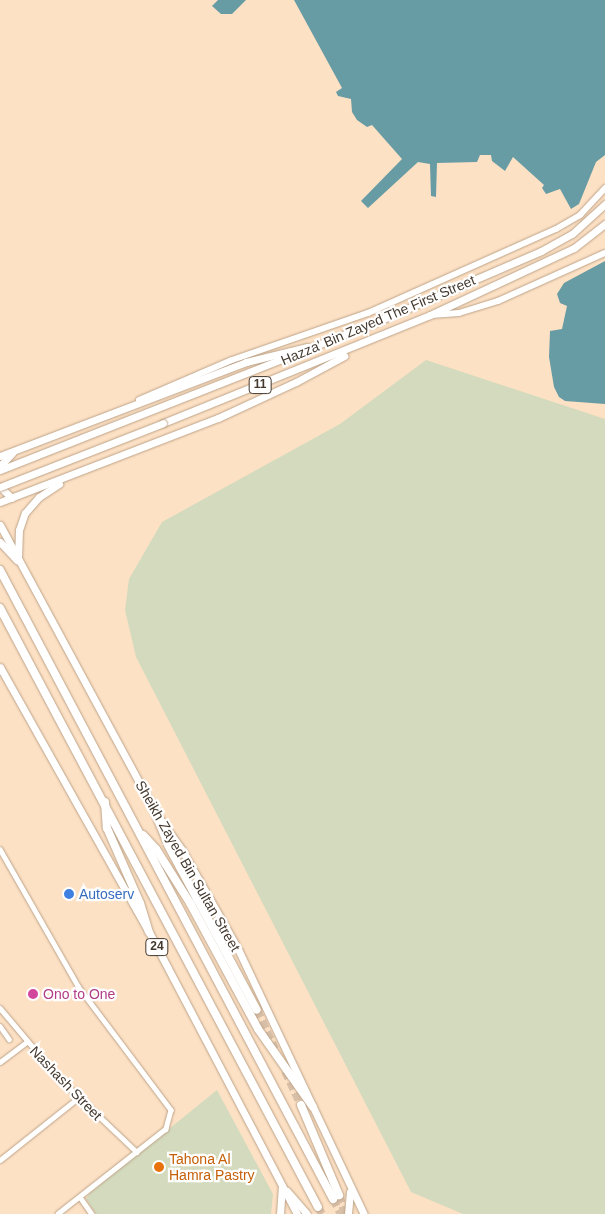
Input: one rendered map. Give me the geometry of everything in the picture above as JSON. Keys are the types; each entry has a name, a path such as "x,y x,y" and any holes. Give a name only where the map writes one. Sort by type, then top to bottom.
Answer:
{"highway":[{"name":"Sheikh Zayed Bin Sultan Street","path":"0,570 138,831 336,1197 301,1106"},
{"name":"24","path":"0,608 105,802 318,1206"},
{"path":"105,802 107,828 143,911 149,932"},
{"path":"154,812 168,845 257,1010"},
{"path":"138,831 161,856 258,1029 313,1108"}],"main road":[{"name":"Hazza' Bin Zayed The First Street","path":"0,470 320,345 530,255 572,234 605,204"},
{"name":"Hazza' Bin Zayed The First Street","path":"0,487 357,347 574,248 605,224"},
{"path":"0,456 246,362 320,345"},
{"path":"0,502 74,475 260,399 317,371 357,347"},
{"path":"0,452 16,450"},
{"path":"0,466 16,450"},
{"path":"18,560 19,530 28,509 39,496 74,475"},
{"path":"0,487 12,498"},
{"name":"Sheikh Zayed Bin Sultan Street","path":"0,525 154,812 182,850 238,950 364,1214"},
{"path":"0,542 18,560"},
{"name":"24","path":"0,667 149,932 297,1214"},
{"path":"280,1214 282,1186"},
{"path":"282,1186 307,1214"},
{"path":"348,1214 349,1186"}],"street":[{"path":"135,403 232,360 368,313 556,229 580,215 605,188"},
{"path":"430,315 459,313 498,301 550,280 605,253"},
{"path":"0,849 78,986 170,1106 169,1126 58,1214"},
{"name":"Nashash Street","path":"0,1008 26,1042 78,1098 137,1152"},
{"path":"0,1026 9,1039"},
{"path":"0,1062 26,1042"},
{"path":"0,1160 78,1098"},
{"path":"80,1197 92,1214"}],"green space":[{"path":"426,360 605,419 605,1214 463,1214 411,1192 136,657 125,610 129,579 162,522 340,424"},
{"path":"217,1090 273,1194 271,1214 96,1214 86,1199 90,1193"}],"water":[{"path":"218,0 246,0 232,14 221,14 212,6"},
{"path":"294,0 605,0 605,155 596,162 579,204 571,209 560,189 546,194 542,188 544,185 513,157 505,171 492,161 491,155 480,155 477,162 437,163 436,197 431,196 430,164 418,162 368,208 361,201 402,159 372,125 367,127 357,120 352,112 351,99 338,96 336,92 342,88"},
{"path":"605,261 605,404 565,401 559,397 554,387 549,357 550,331 562,329 567,306 560,303 557,294 564,283"}],"tunnel":[{"path":"257,1010 275,1049"},
{"path":"285,1071 301,1105"},
{"path":"339,1195 345,1214"},
{"path":"333,1199 341,1214"},
{"path":"318,1207 322,1214"}],"place":[{"name":"Autoserv","path":"69,894"},
{"name":"Ono to One","path":"33,994"},
{"name":"Tahona Al Hamra Pastry","path":"159,1167"}]}
